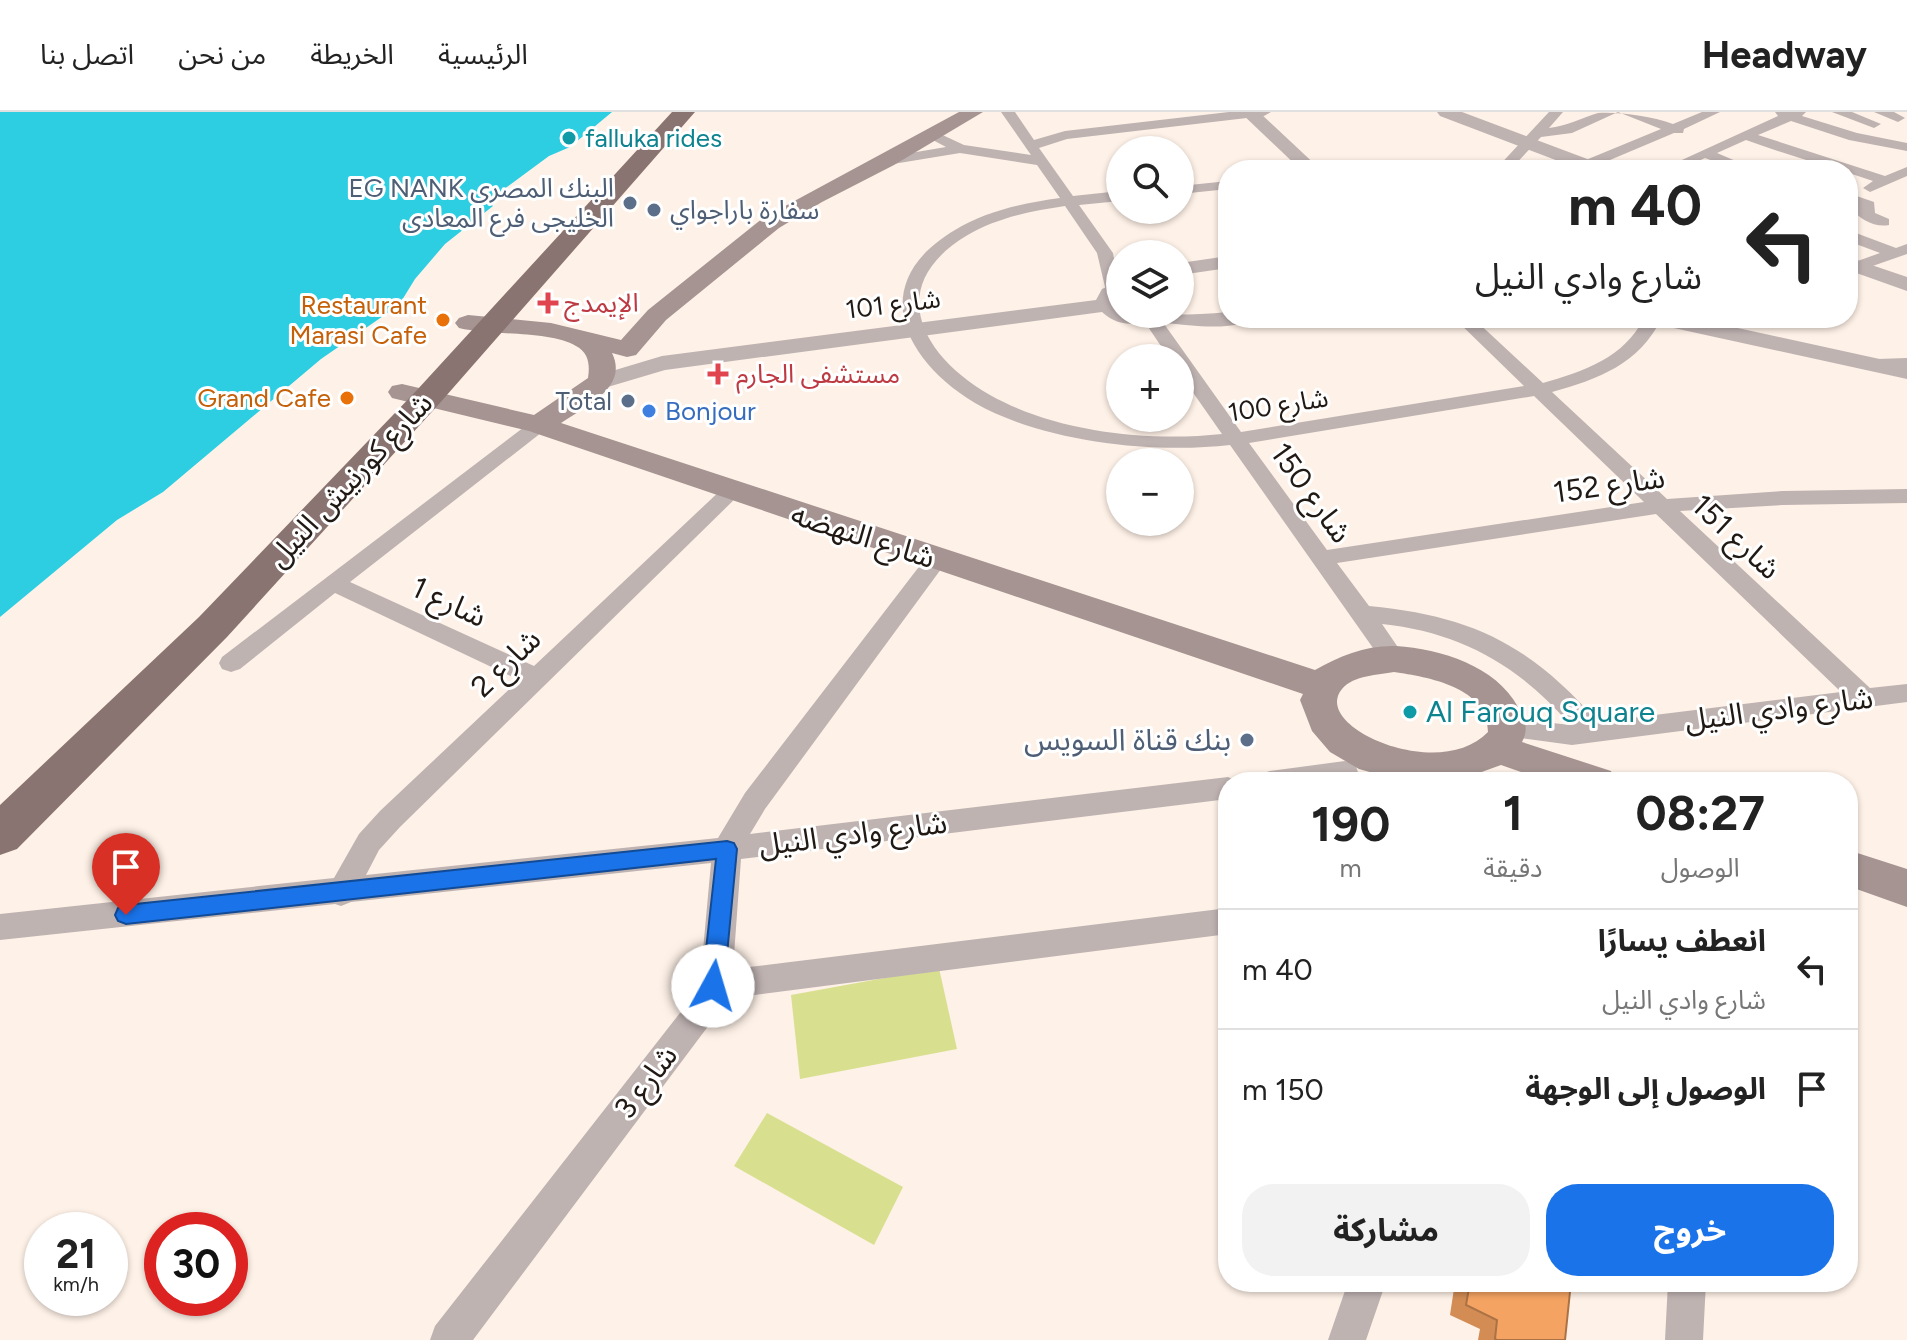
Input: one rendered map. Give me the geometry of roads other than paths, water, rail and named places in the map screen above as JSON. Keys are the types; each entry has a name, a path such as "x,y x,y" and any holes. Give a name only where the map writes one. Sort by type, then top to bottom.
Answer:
{"highway":[{"name":"شارع كورنيش النيل","path":"485,319 667,112"},
{"name":"شارع كورنيش النيل","path":"0,835 213,627 415,394 684,112"},
{"name":"شارع كورنيش النيل","path":"0,793 415,394"}],"main road":[{"path":"485,319 562,330 627,349 657,315 771,223 823,191 887,161 973,112"},
{"path":"562,330 657,315"},
{"path":"539,425 601,382 604,373 600,354 562,330"},
{"name":"شارع النهضه","path":"415,394 539,425 731,492 1323,687"},
{"path":"1394,659 1419,662 1466,678 1486,692 1502,710 1502,738 1460,765 1411,769 1382,763 1355,751 1333,735 1322,718 1319,702 1323,687 1335,674 1351,665 1394,659"},
{"path":"1502,738 1575,772"},
{"path":"1858,871 1907,888"}],"street":[{"path":"1446,112 1532,138 1577,160"},
{"path":"1511,160 1556,112"},
{"path":"1532,138 1567,130 1612,112"},
{"path":"1625,112 1722,145"},
{"path":"1609,160 1713,112"},
{"path":"1839,112 1898,118"},
{"path":"1030,146 1053,137 1255,113 1302,160"},
{"path":"1010,115 1041,128 1077,134"},
{"path":"1010,115 1068,201 1106,249"},
{"path":"1784,116 1843,141 1907,147"},
{"path":"1688,160 1784,116 1865,152"},
{"path":"934,135 960,149"},
{"path":"1744,135 1819,160"},
{"path":"887,161 960,149 1040,161"},
{"path":"1776,160 1795,153"},
{"path":"1697,156 1704,160"},
{"path":"1697,156 1712,160"},
{"path":"1858,172 1886,181"},
{"path":"1858,190 1906,173"},
{"path":"1194,189 1218,186"},
{"name":"شارع 100","path":"1106,197 1039,206 985,221 943,245 916,276 910,294 909,312 925,354 945,374 979,396 1038,422 1103,436 1158,442 1234,438 1538,390 1618,360 1636,347 1649,328"},
{"path":"1858,198 1869,205 1860,209 1884,222"},
{"path":"1858,238 1901,251"},
{"path":"1858,263 1901,251"},
{"path":"1194,267 1218,263"},
{"path":"1858,266 1907,284"},
{"name":"شارع 101","path":"601,382 641,368 686,360 914,331 1106,296"},
{"path":"1194,321 1218,320"},
{"name":"شارع 151","path":"1473,328 1865,699"},
{"path":"1706,328 1907,374"},
{"name":"شارع 101","path":"627,349 686,360"},
{"path":"1880,366 1907,364"},
{"name":"شارع 150","path":"1194,381 1394,659"},
{"path":"231,663 539,425"},
{"name":"شارع 2","path":"341,893 369,842 390,819 731,492"},
{"name":"شارع 152","path":"1321,558 1661,506 1783,498 1907,496"},
{"name":"شارع 3","path":"449,1340 707,1003 713,986 727,849 755,801 936,560"},
{"name":"شارع 1","path":"335,584 536,678"},
{"path":"1362,614 1430,622 1482,639 1518,659 1551,684 1592,733"},
{"name":"شارع وادي النيل","path":"1502,738 1592,733 1907,693"},
{"path":"1333,735 1346,772"},
{"name":"شارع وادي النيل","path":"0,927 341,893 1218,789"},
{"path":"713,986 1218,922"},
{"path":"1347,1340 1364,1292"},
{"path":"1684,1340 1686,1292"}],"water":[{"path":"0,112 612,112 570,147 549,156 488,201 493,206 445,244 415,279 399,305 321,359 163,492 117,520 0,617"}],"place":[{"name":"falluka rides","path":"569,138"},
{"name":"EG NANK البنك المصرى الخليجى فرع المعادى","path":"630,203"},
{"name":"سفارة باراجواي","path":"654,210"},
{"name":"الإيمدج","path":"548,303"},
{"name":"Restaurant Marasi Cafe","path":"443,320"},
{"name":"مستشفى الجارم","path":"718,374"},
{"name":"Grand Cafe","path":"347,398"},
{"name":"Total","path":"628,401"},
{"name":"Bonjour","path":"649,411"},
{"name":"Al Farouq Square","path":"1410,712"},
{"name":"بنك قناة السويس","path":"1247,740"}]}
